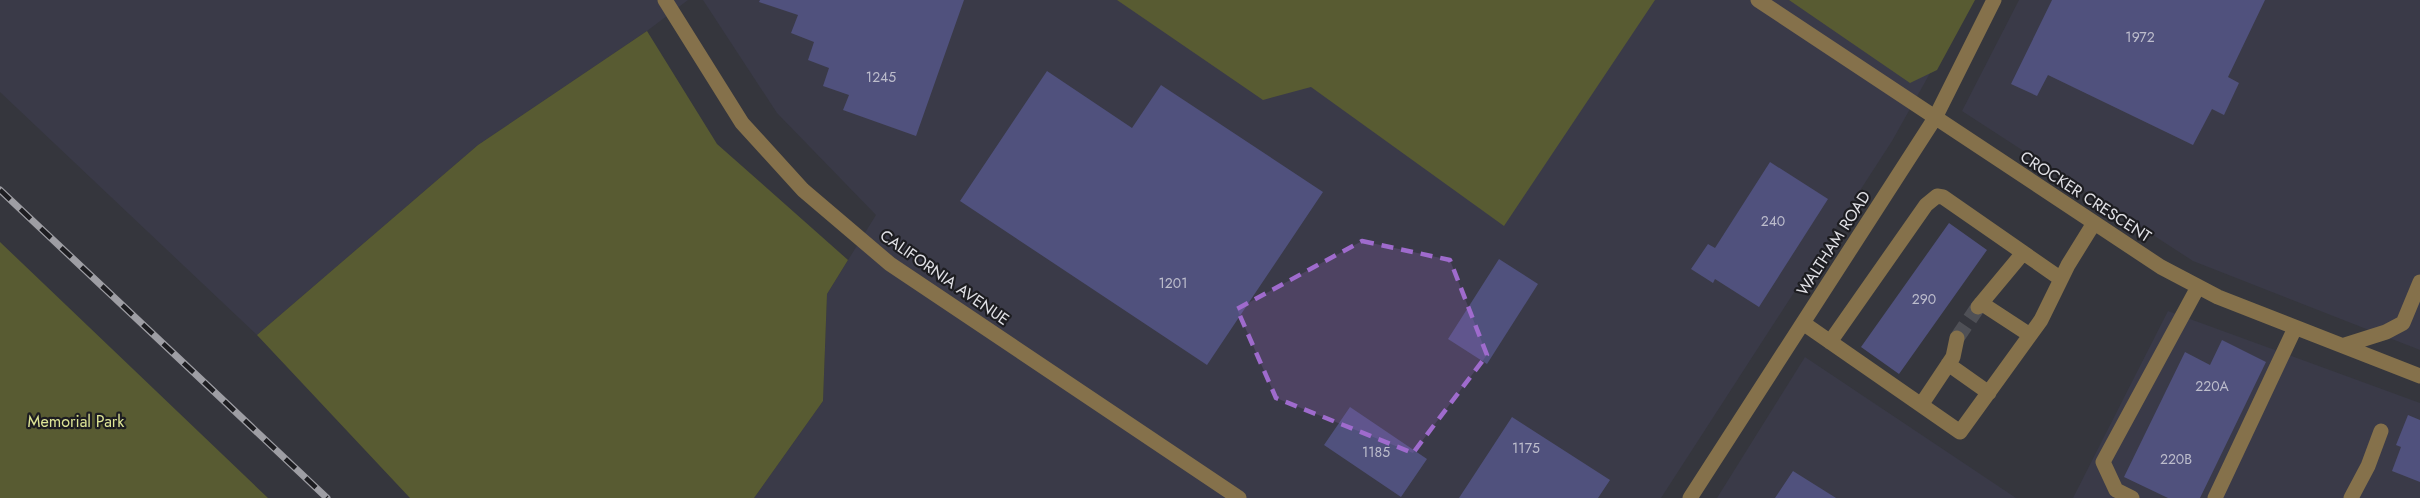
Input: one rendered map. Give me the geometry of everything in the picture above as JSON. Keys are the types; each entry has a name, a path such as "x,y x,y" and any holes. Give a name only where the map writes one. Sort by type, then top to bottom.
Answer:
{"street":[{"name":"CALIFORNIA AVENUE","path":"664,0 742,123 802,190 890,264 1239,498"},
{"name":"CROCKER CRESCENT","path":"1758,0 2161,267 2198,286 2295,327 2420,376"},
{"name":"WALTHAM ROAD","path":"1690,498 1935,118 1994,0"},
{"path":"1830,342 1926,205 1937,196 1943,197 2061,279"},
{"path":"1803,323 1960,432 2041,320 2061,279 2094,223"},
{"path":"2023,253 1980,305 2030,335"},
{"path":"2344,345 2386,332 2403,323 2420,282"},
{"path":"2132,498 2116,490 2103,462 2198,286"},
{"path":"2215,498 2295,327"},
{"path":"1921,405 1953,357 1957,338"},
{"path":"1948,364 1989,393"},
{"path":"2351,498 2368,466 2381,431"}],"highlighted area":[{"path":"1362,241 1450,260 1487,355 1413,453 1276,398 1237,309"}],"shaded area":[{"path":"0,0 688,0 647,31 478,145 257,335 0,92"},
{"path":"703,0 1971,0 1892,141 1661,498 754,498 823,401 827,294 876,215 777,113"},
{"path":"2019,0 2420,0 2420,350 2193,261 1962,111"},
{"path":"2168,311 2420,403 2420,498 2073,498"},
{"path":"1805,357 2016,498 1717,498"}],"green space":[{"path":"1117,0 1655,0 1504,226 1311,87 1263,100"},
{"path":"1789,0 1975,0 1937,70 1910,83"},
{"path":"647,31 717,144 848,260 827,294 823,401 754,498 410,498 257,335 478,145"},
{"name":"Memorial Park","path":"0,242 268,498 0,498"}],"building":[{"path":"760,0 964,0 916,136 843,110 849,95 823,86 829,68 808,60 814,42 791,33 798,15 759,2"},
{"path":"2052,0 2265,0 2228,77 2239,83 2224,115 2212,109 2193,145 2048,75 2037,96 2011,84"},
{"path":"1047,71 1132,128 1161,85 1323,192 1207,365 960,201"},
{"path":"1770,162 1828,199 1759,307 1715,279 1713,283 1691,269 1708,244 1715,248"},
{"path":"1949,223 1987,250 1899,374 1861,347"},
{"path":"1499,259 1538,284 1487,364 1448,339"},
{"path":"2222,340 2266,362 2200,498 2168,498 2124,477 2185,352 2210,365"},
{"path":"1350,407 1427,459 1401,497 1324,445"},
{"path":"2408,415 2420,420 2420,482 2392,471 2401,447 2396,445"},
{"path":"1512,417 1610,480 1598,498 1459,498"},
{"path":"1793,471 1836,498 1775,498"}],"tunnel":[{"path":"1957,338 1978,307"}],"railway":[{"path":"0,190 327,498"}]}
